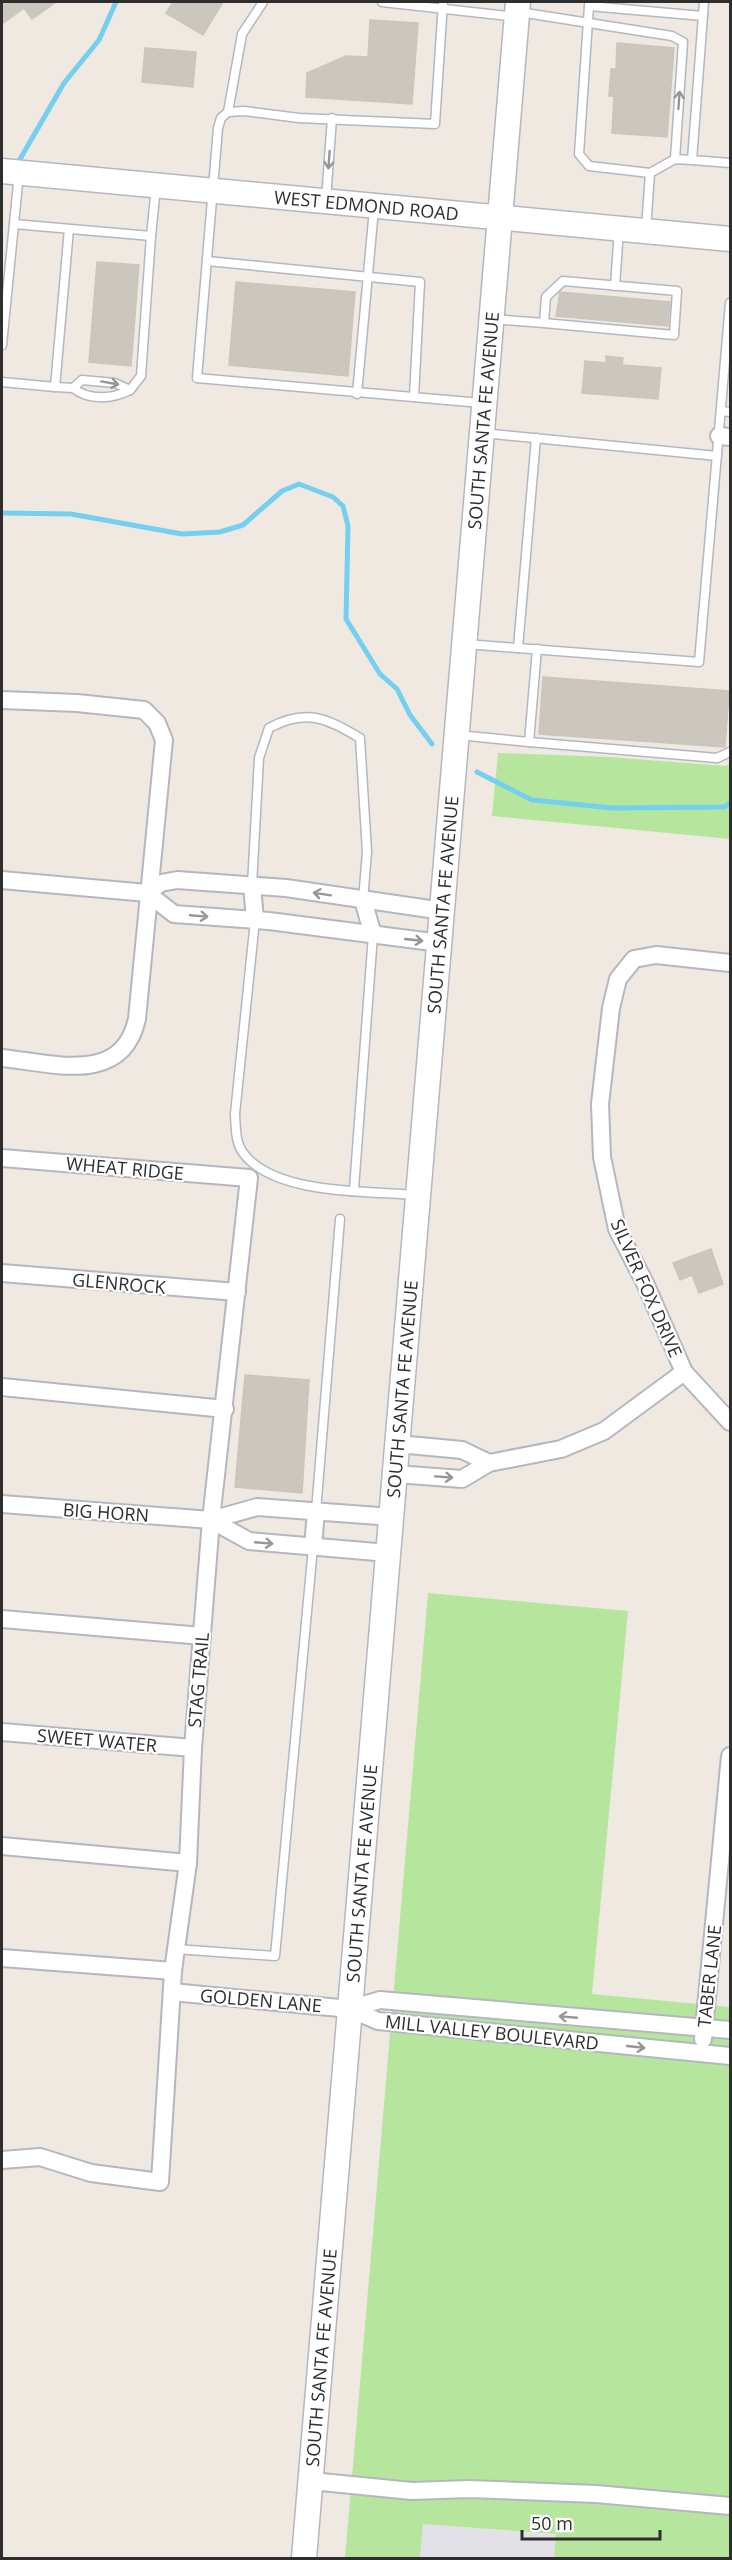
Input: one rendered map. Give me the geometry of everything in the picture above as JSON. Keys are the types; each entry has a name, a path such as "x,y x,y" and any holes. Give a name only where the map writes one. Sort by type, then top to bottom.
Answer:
{"main road":[{"name":"SOUTH SANTA FE AVENUE","path":"304,2559 517,10"},
{"name":"WEST EDMOND ROAD","path":"10,172 730,239"}],"street":[{"path":"2,700 77,703 144,710 157,723 164,740 136,1019 130,1041 122,1051 106,1062 88,1066 2,1058"},
{"path":"2,880 147,894 174,914 255,920 440,943"},
{"path":"147,894 161,883 177,880 252,885 442,911"},
{"path":"252,885 255,920"},
{"path":"363,900 373,935"},
{"name":"SILVER FOX DRIVE","path":"730,963 656,955 634,959 618,979 611,1008 600,1104 602,1157 617,1229 645,1283 684,1372 730,1422"},
{"name":"WHEAT RIDGE","path":"2,1158 249,1178"},
{"name":"STAG TRAIL","path":"2,2160 39,2157 91,2173 160,2182 173,1971 188,1863 193,1748 211,1520 249,1178"},
{"name":"GLENROCK","path":"2,1273 237,1292"},
{"name":"SILVER FOX DRIVE","path":"396,1474 462,1479 489,1463 553,1451 604,1431 684,1372"},
{"path":"2,1387 225,1409"},
{"path":"398,1444 462,1450 489,1463"},
{"name":"BIG HORN","path":"2,1504 211,1520 257,1507 392,1517"},
{"path":"313,1547 316,1511"},
{"name":"BIG HORN","path":"211,1520 249,1541 388,1553"},
{"path":"2,1619 202,1636"},
{"name":"SWEET WATER","path":"2,1732 193,1748"},
{"name":"TABER LANE","path":"702,2053 730,1756"},
{"path":"2,1846 188,1863"},
{"path":"2,1958 173,1971"},
{"name":"GOLDEN LANE","path":"172,1992 350,2009"},
{"name":"MILL VALLEY BOULEVARD","path":"350,2009 380,2000 730,2030"},
{"name":"MILL VALLEY BOULEVARD","path":"350,2009 378,2021 730,2056"},
{"path":"311,2481 412,2491 469,2489 596,2494 730,2506"}],"lane":[{"path":"263,2 242,34 228,112 221,118 218,128 197,378 357,394 485,403"},
{"path":"381,2 517,10 589,24 672,36 683,42 675,159"},
{"path":"647,2 647,11"},
{"path":"692,160 704,2"},
{"path":"703,16 590,4 579,154 589,166 650,173 675,159 730,163"},
{"path":"228,112 435,124 443,5"},
{"path":"325,203 332,118"},
{"path":"2,345 14,224 10,172"},
{"path":"646,232 650,173"},
{"path":"2,382 73,388 81,395 116,398 130,390 141,376 156,186"},
{"path":"357,394 375,207"},
{"path":"14,224 151,236"},
{"path":"55,387 69,230"},
{"path":"615,286 619,230"},
{"path":"207,261 420,282 414,397"},
{"path":"492,319 674,335 677,291 563,281 546,297 544,323"},
{"path":"465,644 699,662 717,456 725,436 730,303"},
{"path":"73,388 82,380 115,383 130,390"},
{"path":"482,433 717,456"},
{"path":"518,648 536,438"},
{"path":"529,742 537,649"},
{"path":"252,885 259,758 269,728 287,717 326,718 360,738 367,852 363,900"},
{"path":"457,735 717,758 730,752"},
{"path":"255,920 235,1114 236,1137 242,1153 254,1164 274,1176 310,1186 419,1195"},
{"path":"354,1189 373,935"},
{"path":"316,1511 340,1219"},
{"path":"176,1949 275,1956 313,1547"}],"shaded area":[{"path":"423,2524 556,2535 554,2558 420,2558"}],"green space":[{"path":"498,753 609,757 725,766 730,764 730,839 492,816"},
{"path":"428,1593 628,1611 592,1994 730,2007 730,2558 554,2558 556,2534 423,2524 420,2558 345,2558"}],"building":[{"path":"2,2 56,2 32,19 24,8 2,24"},
{"path":"173,2 223,2 203,35 166,13"},
{"path":"370,20 418,23 412,104 306,97 307,73 346,56 368,57"},
{"path":"617,43 674,48 667,137 612,133 614,96 609,96 611,69 616,69"},
{"path":"145,48 196,52 193,87 142,82"},
{"path":"97,262 139,265 131,366 89,362"},
{"path":"236,282 355,292 348,376 229,365"},
{"path":"560,292 670,302 668,326 556,316"},
{"path":"606,356 623,358 622,365 661,368 658,399 582,393 585,361 606,363"},
{"path":"543,677 729,691 725,747 539,734"},
{"path":"711,1249 723,1284 699,1293 692,1275 680,1280 673,1263"},
{"path":"245,1375 309,1380 302,1493 235,1487"}],"waterway":[{"path":"16,166 64,83 99,40 116,2"},
{"path":"2,513 71,514 182,534 220,532 243,525 282,491 299,484 333,497 343,506 348,526 346,619 380,674 397,689 410,715 432,744"},
{"path":"477,772 532,800 613,808 724,807 730,803"}]}
